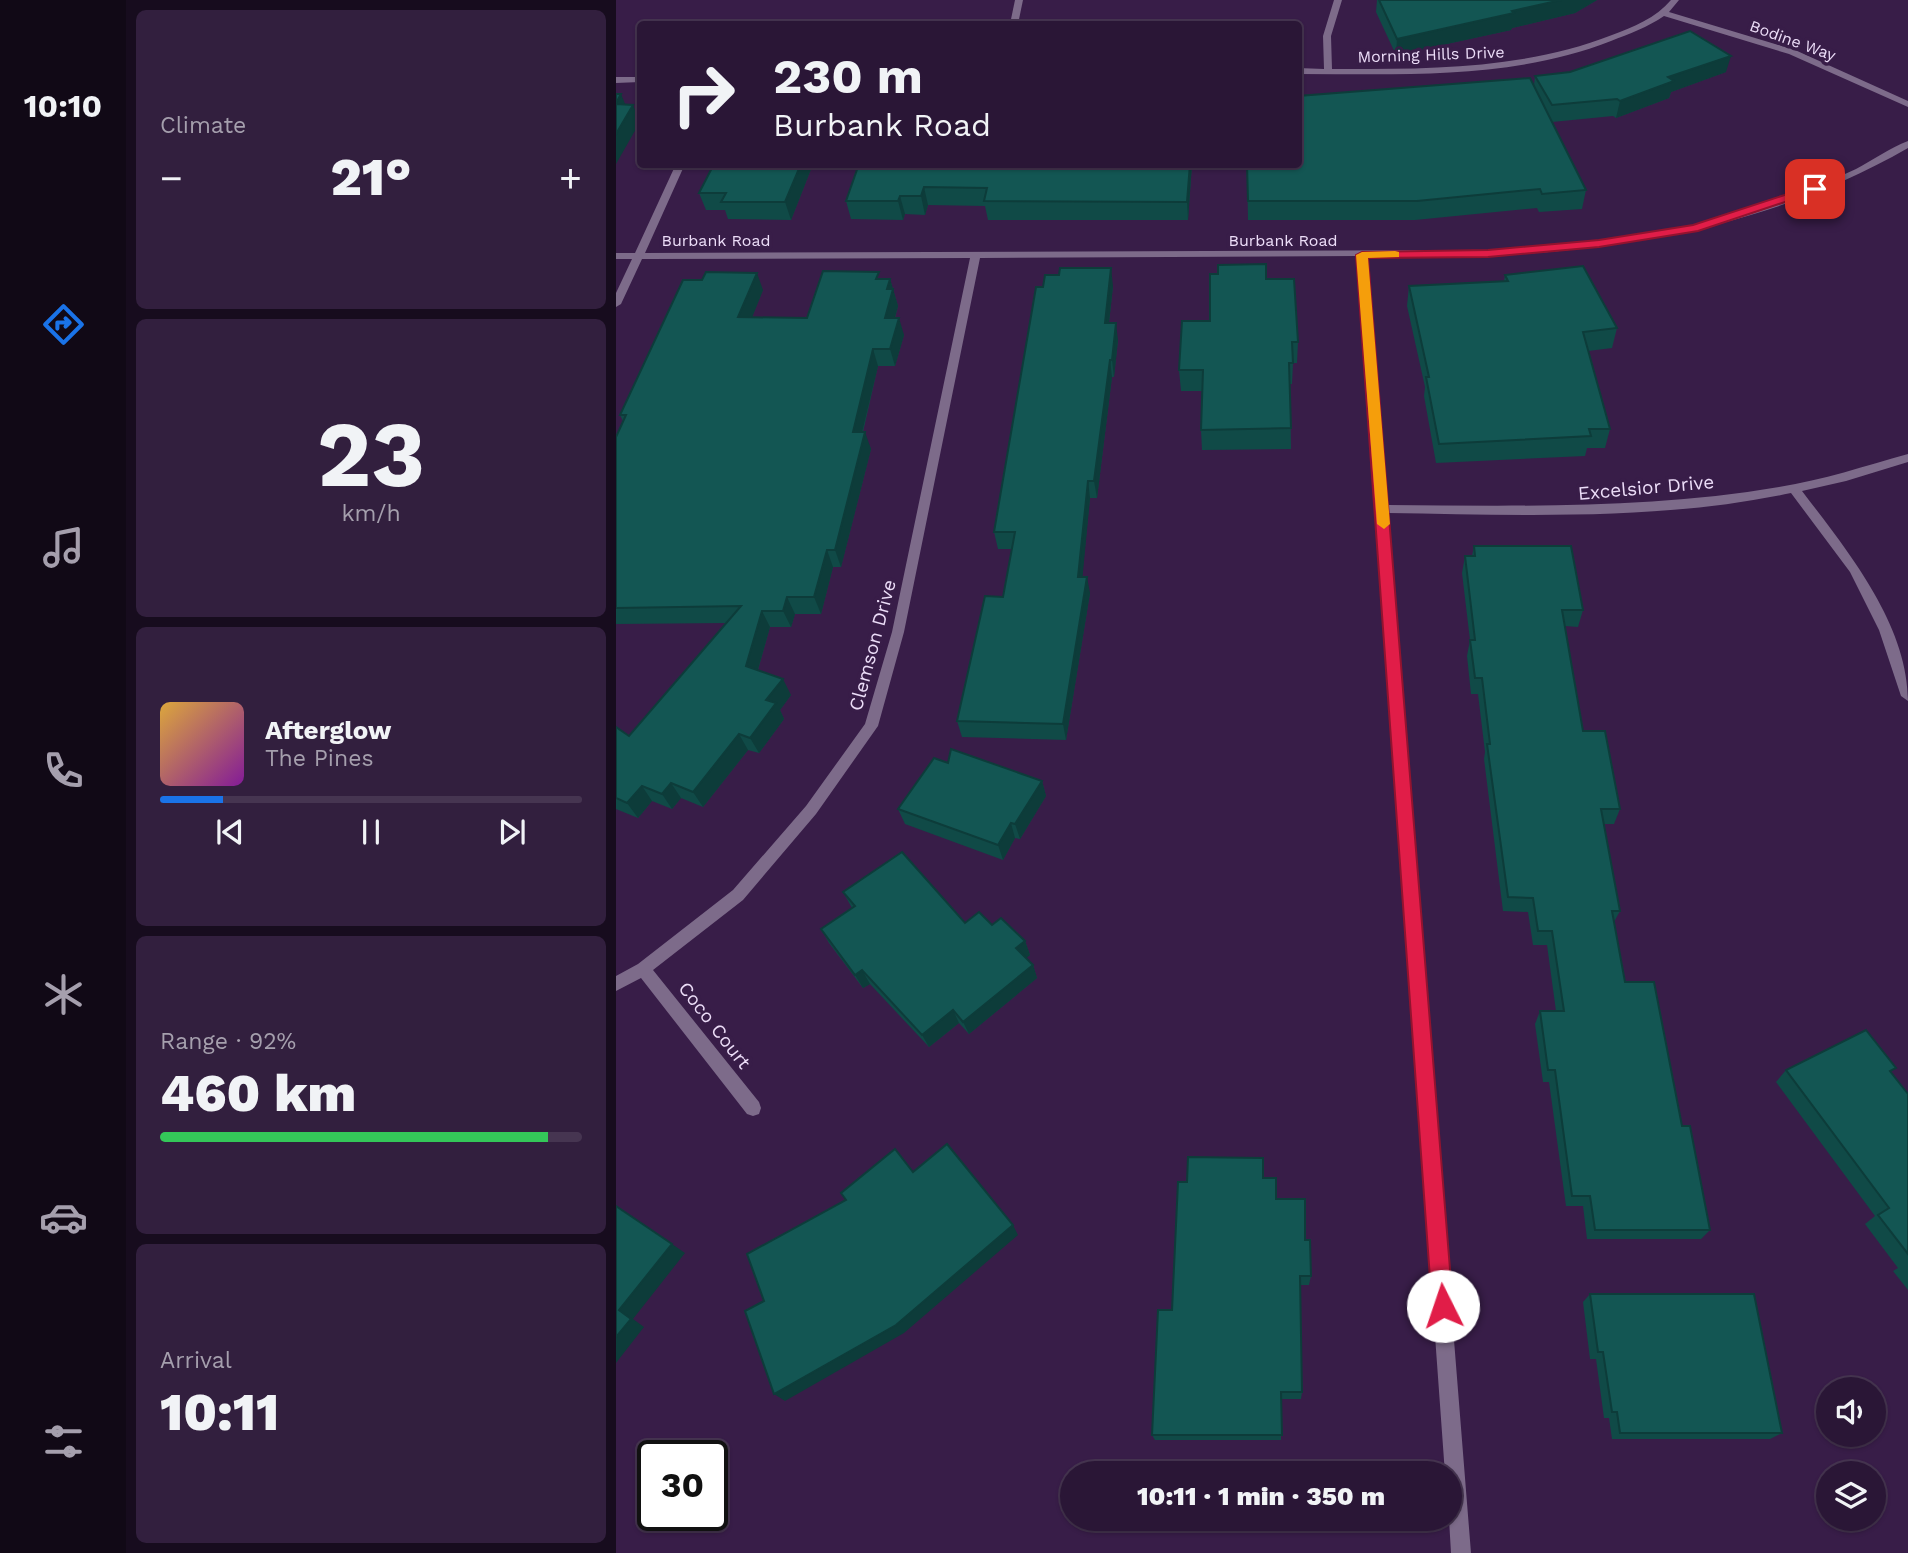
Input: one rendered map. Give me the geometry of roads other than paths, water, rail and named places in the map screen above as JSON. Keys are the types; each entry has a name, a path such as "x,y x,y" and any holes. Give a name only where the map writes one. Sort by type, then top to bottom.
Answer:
{"street":[{"path":"1015,21 1019,0"},
{"path":"1328,71 1327,36 1338,0"},
{"name":"Morning Hills Drive","path":"1302,71 1472,69 1525,63 1604,42 1665,14 1675,0"},
{"name":"Bodine Way","path":"1665,14 1793,52 1908,104"},
{"path":"616,80 637,80"},
{"name":"Burbank Road","path":"616,256 1488,253 1599,243 1695,229 1793,198 1881,161 1908,144"},
{"path":"616,304 679,168"},
{"path":"1362,255 1461,1553"},
{"name":"Clemson Drive","path":"616,984 643,969 738,895 811,810 870,726 898,632 975,256"},
{"name":"Excelsior Drive","path":"1382,509 1581,511 1794,490 1908,458"},
{"path":"1794,490 1855,570 1885,630 1908,696"},
{"name":"Coco Court","path":"643,969 753,1108"}]}
